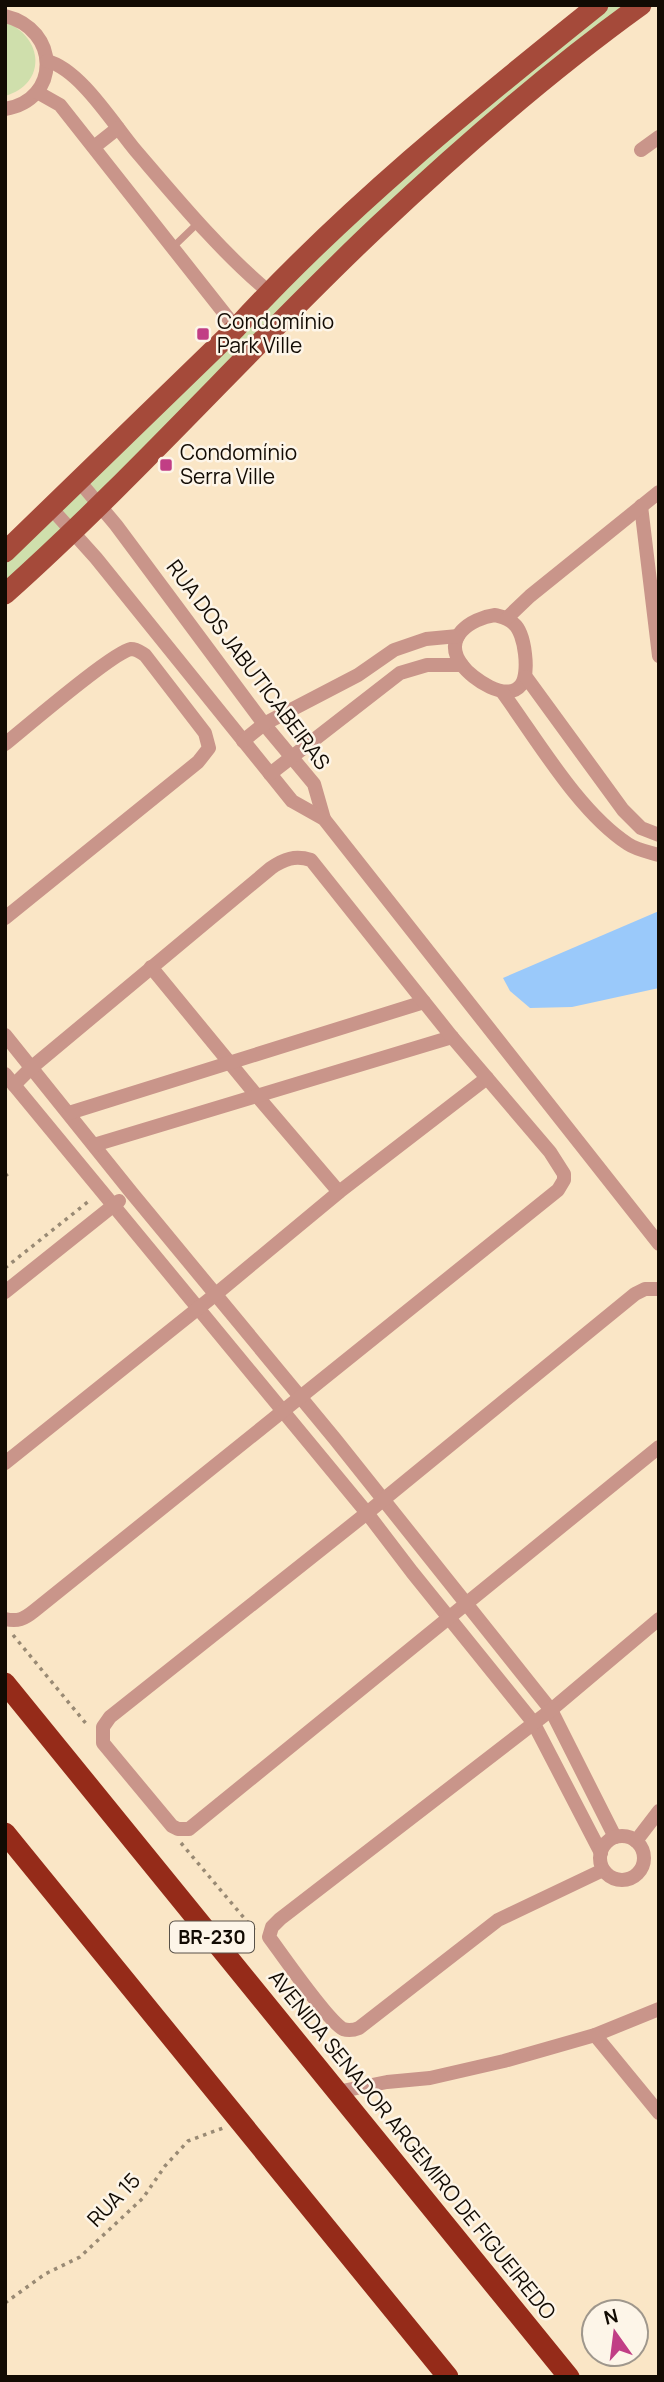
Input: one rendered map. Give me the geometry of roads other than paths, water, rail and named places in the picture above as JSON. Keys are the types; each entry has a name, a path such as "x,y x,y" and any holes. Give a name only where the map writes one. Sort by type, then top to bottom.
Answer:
{"highway":[{"name":"AVENIDA SENADOR ARGEMIRO DE FIGUEIREDO","path":"5,1683 569,2377"},
{"path":"5,1833 448,2377"}],"main road":[{"path":"5,552 359,206 484,96 598,5"},
{"path":"5,594 74,533 377,227 496,118 641,5"}],"street":[{"path":"5,109 27,102 37,92 43,82 47,61 39,36 13,14"},
{"path":"47,61 72,74 246,273 270,292"},
{"path":"37,92 60,105 236,328"},
{"path":"94,147 118,128"},
{"path":"641,150 659,137"},
{"name":"RUA DOS JABUTICABEIRAS","path":"79,481 100,505 264,724 314,784 324,819"},
{"path":"507,618 530,596 659,492"},
{"path":"641,506 659,656"},
{"path":"51,508 292,801 324,819 659,1244"},
{"path":"659,835 641,828 623,810 526,677 522,634 516,625 507,618 495,615 471,621 462,629 456,645 462,665 503,693 579,797 608,829 631,846 659,855"},
{"path":"243,741 264,724 358,674 394,650 426,639 458,636"},
{"path":"5,744 111,660 131,649 145,655 205,733 209,748 198,762 5,918"},
{"path":"270,774 373,692 400,674 427,665 462,665"},
{"path":"503,693 517,689 526,677"},
{"path":"7,1624 24,1619 282,1410 558,1190 564,1180 564,1174 550,1152 452,1037 311,860 302,856 282,860 271,868 32,1068 10,1080 196,1308 282,1410 367,1513 533,1722 601,1853 603,1870 608,1876 621,1881 640,1873 644,1867 644,1852 636,1841 622,1836 608,1841 601,1853"},
{"path":"151,967 339,1192"},
{"path":"69,1113 424,1002"},
{"path":"5,1035 300,1396 551,1710 615,1837"},
{"path":"94,1145 452,1037"},
{"path":"5,1463 339,1192 487,1078"},
{"path":"5,1292 131,1192"},
{"path":"659,1289 645,1289 635,1294 367,1513 110,1717 103,1727 103,1743 172,1826 190,1829 659,1447"},
{"path":"603,1870 498,1920 359,2028 350,2031 341,2028 327,2013 269,1937 272,1927 281,1919 551,1710 659,1619"},
{"path":"636,1841 659,1811"},
{"path":"338,2092 387,2082 430,2078 505,2061 595,2035 659,2008"},
{"path":"595,2035 659,2113"}],"lane":[{"path":"173,247 200,222"}],"water":[{"path":"659,911 659,988 572,1007 530,1008 510,991 503,978"}],"place":[{"name":"Condomínio Park Ville","path":"203,334"},
{"name":"Condomínio Serra Ville","path":"166,465"}]}
